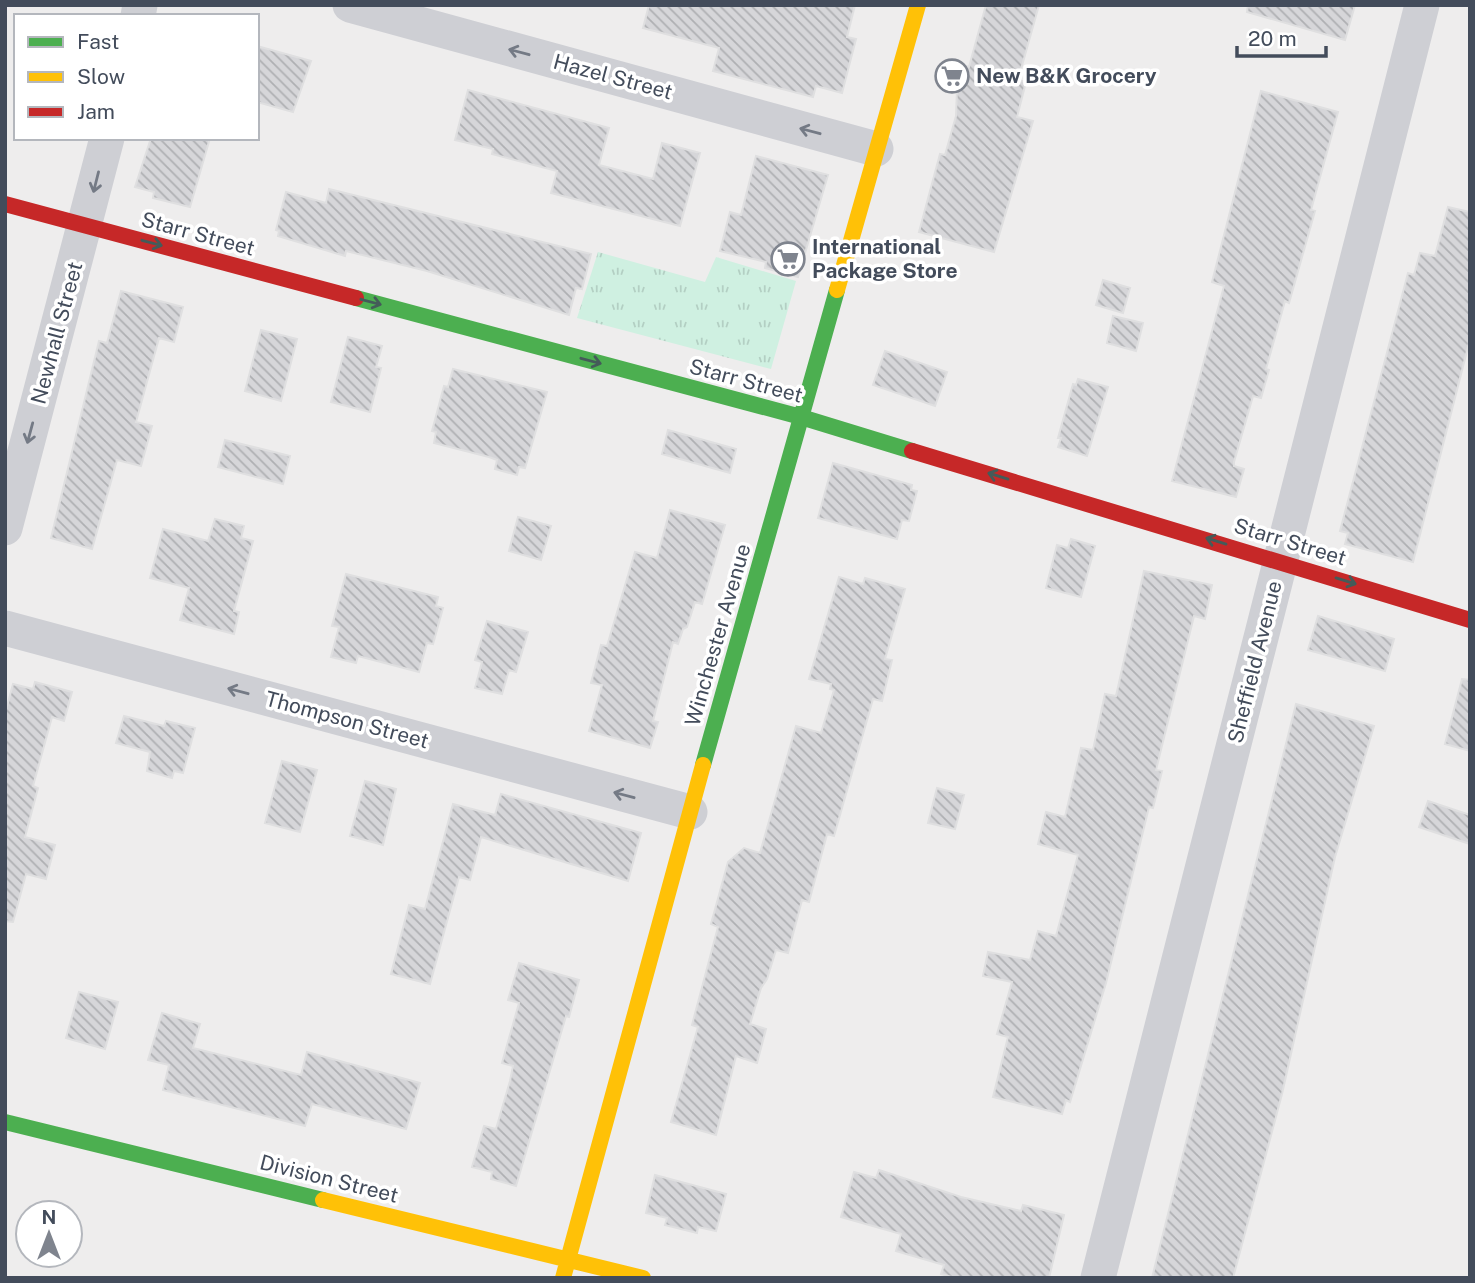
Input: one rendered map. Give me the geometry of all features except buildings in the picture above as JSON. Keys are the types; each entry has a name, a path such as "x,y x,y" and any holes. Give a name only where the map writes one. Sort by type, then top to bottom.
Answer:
{"street":[{"name":"Hazel Street","path":"350,5 876,149"},
{"name":"Winchester Avenue","path":"563,1278 690,812 918,5"},
{"name":"Sheffield Avenue","path":"1098,1278 1422,5"},
{"name":"Newhall Street","path":"5,528 107,140"},
{"name":"Starr Street","path":"5,204 801,417 1470,620"},
{"name":"Thompson Street","path":"5,628 690,812"},
{"name":"Division Street","path":"5,1122 643,1278"}],"green space":[{"path":"598,252 705,282 716,257 796,281 771,369 577,318"}],"traffic: fast":[{"path":"703,765 837,290"},
{"path":"356,298 801,417 912,451"},
{"path":"5,1122 323,1200"}],"traffic: slow":[{"path":"837,290 918,5"},
{"path":"563,1278 703,765"},
{"path":"323,1200 643,1278"}],"traffic: jam":[{"path":"5,204 356,298"},
{"path":"912,451 1470,620"}],"place":[{"name":"New B&K Grocery","path":"952,76"},
{"name":"International Package Store","path":"788,259"}]}
